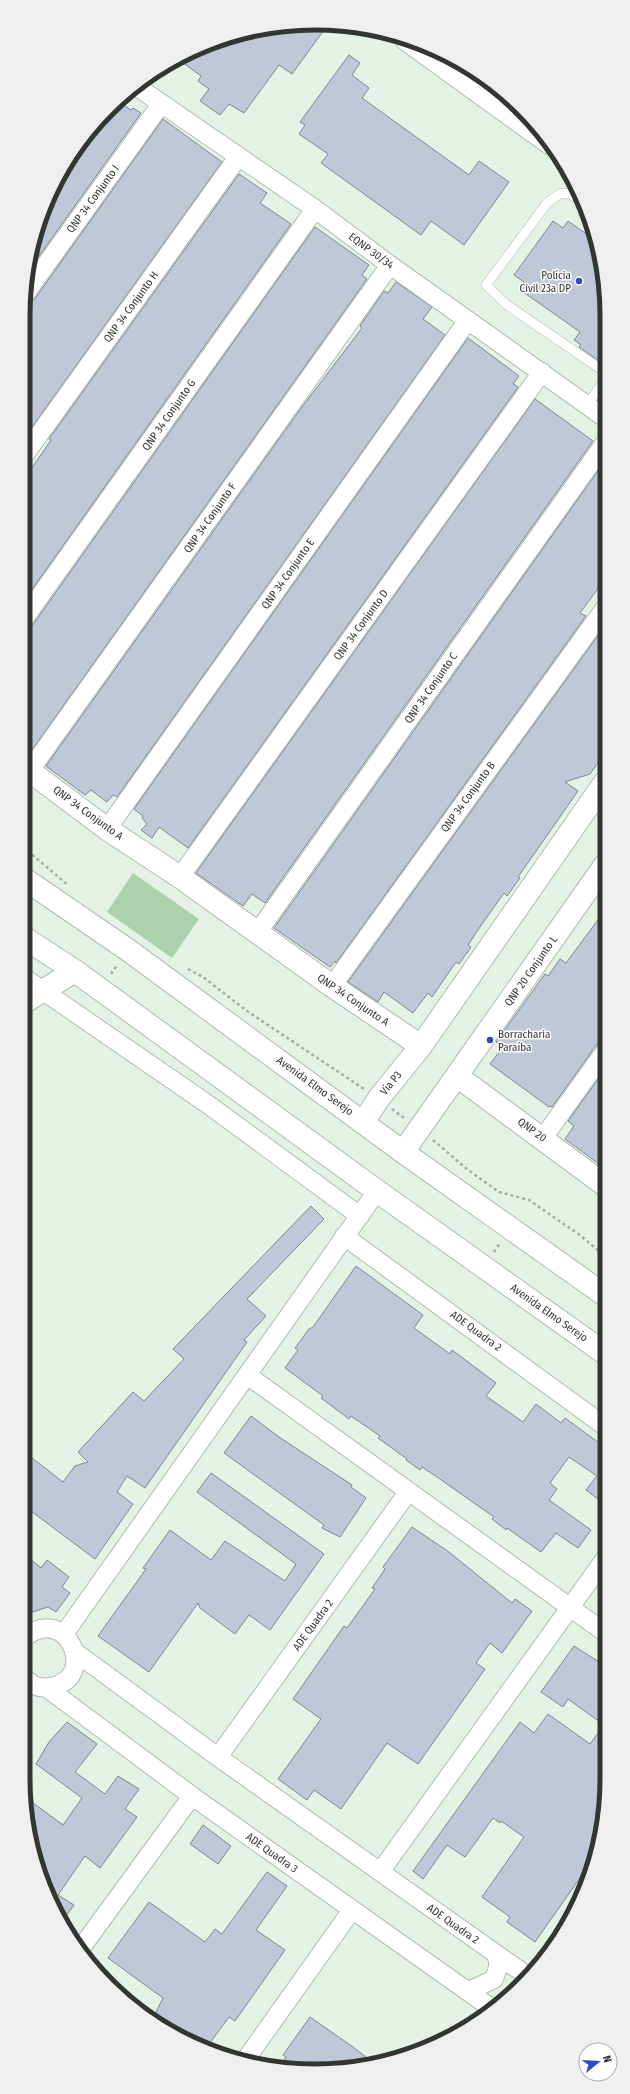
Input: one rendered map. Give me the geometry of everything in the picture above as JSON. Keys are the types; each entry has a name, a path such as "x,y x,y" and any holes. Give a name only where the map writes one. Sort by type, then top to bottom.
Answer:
{"street":[{"path":"430,55 506,107 530,128"},
{"name":"EQNP 30/34","path":"141,90 315,209 390,265 600,414"},
{"name":"QNP 34 Conjunto I","path":"32,285 161,104"},
{"name":"QNP 34 Conjunto H","path":"30,447 238,157"},
{"name":"QNP 34 Conjunto G","path":"30,610 315,209"},
{"name":"QNP 34 Conjunto F","path":"30,762 390,265"},
{"name":"QNP 34 Conjunto E","path":"107,829 468,320"},
{"name":"QNP 34 Conjunto D","path":"180,877 542,372"},
{"name":"QNP 34 Conjunto C","path":"257,933 600,450"},
{"name":"QNP 34 Conjunto B","path":"332,986 600,615"},
{"name":"QNP 34 Conjunto A","path":"30,771 107,829 180,877 332,986 421,1046"},
{"path":"421,1046 600,794"},
{"name":"QNP 20 Conjunto L","path":"458,1076 600,874"},
{"name":"Avenida Elmo Serejo","path":"30,883 128,950 364,1121 403,1152 600,1292"},
{"name":"Avenida Elmo Serejo","path":"30,941 75,970 377,1191 600,1350"},
{"path":"30,999 75,970"},
{"path":"30,982 206,1103 360,1216"},
{"name":"Via P3","path":"364,1121 379,1098 421,1046"},
{"path":"543,1138 600,1058"},
{"path":"403,1152 420,1126 458,1076"},
{"name":"QNP 20","path":"458,1076 600,1181"},
{"path":"64,1634 377,1191"},
{"name":"ADE Quadra 2","path":"344,1236 600,1423"},
{"path":"247,1375 600,1629"},
{"name":"ADE Quadra 2","path":"218,1757 408,1492"},
{"path":"380,1872 600,1566"},
{"path":"30,1634 46,1628 64,1634 71,1642 75,1652 76,1661 69,1677 59,1685 47,1688"},
{"name":"ADE Quadra 2","path":"75,1652 218,1757 524,1973"},
{"name":"ADE Quadra 3","path":"30,1684 47,1688 192,1796 488,2005"},
{"path":"84,1945 192,1796"},
{"path":"248,2056 352,1910"},
{"path":"469,1991 494,1979 499,1965 496,1954"}],"lane":[{"path":"574,196 571,194 561,193 548,203 486,285 507,305 600,369"},
{"path":"587,405 600,387"}],"path":[{"path":"30,852 73,889"},
{"path":"101,989 128,950"},
{"path":"184,967 203,977 247,1011 347,1080 379,1098 398,1114 420,1126 437,1144 468,1170 499,1192 529,1200 581,1236 600,1252"},
{"path":"483,1267 511,1228"}],"green space":[{"path":"133,873 199,919 172,958 107,912"}],"building":[{"path":"324,30 292,74 279,65 244,113 229,104 220,115 200,101 209,89 198,81 201,76 183,63 223,45 259,35 278,32"},
{"path":"349,55 360,63 352,75 369,88 362,98 469,175 479,161 509,182 464,245 431,221 421,235 321,163 328,154 299,134 305,125 300,122"},
{"path":"123,104 131,110 133,108 141,113 34,263 45,223 59,189 78,157 101,127"},
{"path":"163,119 222,162 32,427 30,425 30,315 31,301 34,300"},
{"path":"239,174 267,193 260,203 291,224 30,592 30,471 51,440 49,439"},
{"path":"553,221 563,228 568,221 588,235 595,259 598,278 600,315 599,361 579,347 581,345 574,340 580,332 519,289 524,282 514,275"},
{"path":"315,227 369,265 362,275 367,279 30,753 30,627"},
{"path":"396,282 432,307 423,319 445,335 117,797 113,795 107,802 91,790 85,795 46,766 299,411 362,328 360,326 384,291 388,293"},
{"path":"468,338 519,376 513,384 518,387 188,848 159,827 152,838 141,830 147,824 142,818 143,816 134,809"},
{"path":"535,399 593,441 265,903 252,894 243,906 196,873"},
{"path":"600,468 600,586 580,613 586,616 336,963 335,961 330,967 274,928"},
{"path":"600,633 600,760 590,774 565,782 578,791 518,877 520,878 507,896 504,893 480,927 468,945 471,947 459,964 456,962 432,997 428,993 413,1013 384,992 378,1002 348,982"},
{"path":"600,917 600,1043 597,1044 552,1107 549,1107 490,1064 503,1047 496,1042 545,974 548,976 560,959 566,963"},
{"path":"600,1076 600,1165 565,1139 574,1126 568,1121"},
{"path":"311,1206 324,1219 247,1299 266,1316 244,1340 247,1342 145,1488 127,1476 117,1492 133,1504 95,1559 30,1510 30,1456 63,1482 75,1466 88,1462 78,1452 133,1392 144,1401 184,1359 173,1349"},
{"path":"356,1266 423,1315 414,1328 450,1354 452,1350 496,1383 486,1396 523,1422 536,1404 561,1423 565,1418 600,1444 600,1501 586,1490 597,1476 569,1457 550,1483 557,1489 549,1500 591,1530 578,1548 556,1533 541,1552 507,1528 506,1530 492,1519 494,1517 437,1477 422,1467 420,1470 406,1460 407,1459 378,1438 380,1436 351,1416 349,1419 321,1398 323,1396 285,1368 298,1350 295,1348 309,1329 313,1327"},
{"path":"251,1416 279,1437 352,1485 351,1487 366,1498 340,1537 322,1528 324,1525 224,1453"},
{"path":"211,1473 324,1554 270,1630 249,1615 235,1634 200,1608 198,1603 149,1672 98,1636 146,1569 143,1568 170,1530 211,1560 225,1541 285,1581 296,1564 197,1492"},
{"path":"412,1527 449,1552 512,1603 515,1599 532,1611 502,1653 490,1643 476,1663 485,1669 418,1764 387,1743 341,1809 314,1790 307,1800 278,1779 321,1719 293,1699 344,1626 347,1628 375,1589 372,1588 385,1569 383,1567"},
{"path":"30,1559 41,1568 47,1560 69,1577 62,1587 70,1593 56,1612 48,1607 30,1613"},
{"path":"574,1646 600,1663 600,1722 568,1699 563,1707 541,1692"},
{"path":"548,1714 590,1744 600,1730 598,1816 590,1853 585,1871 535,1942 507,1922 510,1917 482,1897 524,1837 501,1821 500,1823 493,1818 465,1857 447,1845 423,1879 413,1871 520,1722 534,1733"},
{"path":"67,1722 97,1744 75,1772 105,1794 118,1776 139,1789 125,1809 137,1817 100,1868 85,1856 58,1895 74,1905 65,1917 45,1871 35,1835 31,1802 63,1825 82,1798 36,1764 49,1742"},
{"path":"203,1825 231,1846 218,1864 190,1844"},
{"path":"267,1872 287,1886 256,1930 285,1950 235,2021 229,2017 210,2043 172,2026 155,2014 163,1998 108,1958 149,1902 205,1942 215,1929 222,1934"},
{"path":"310,2017 369,2059 352,2062 315,2064 282,2062 286,2057 283,2055"}],"place":[{"name":"Polícia Civil 23a DP","path":"579,281"},
{"name":"Borracharia Paraíba","path":"490,1040"}]}
